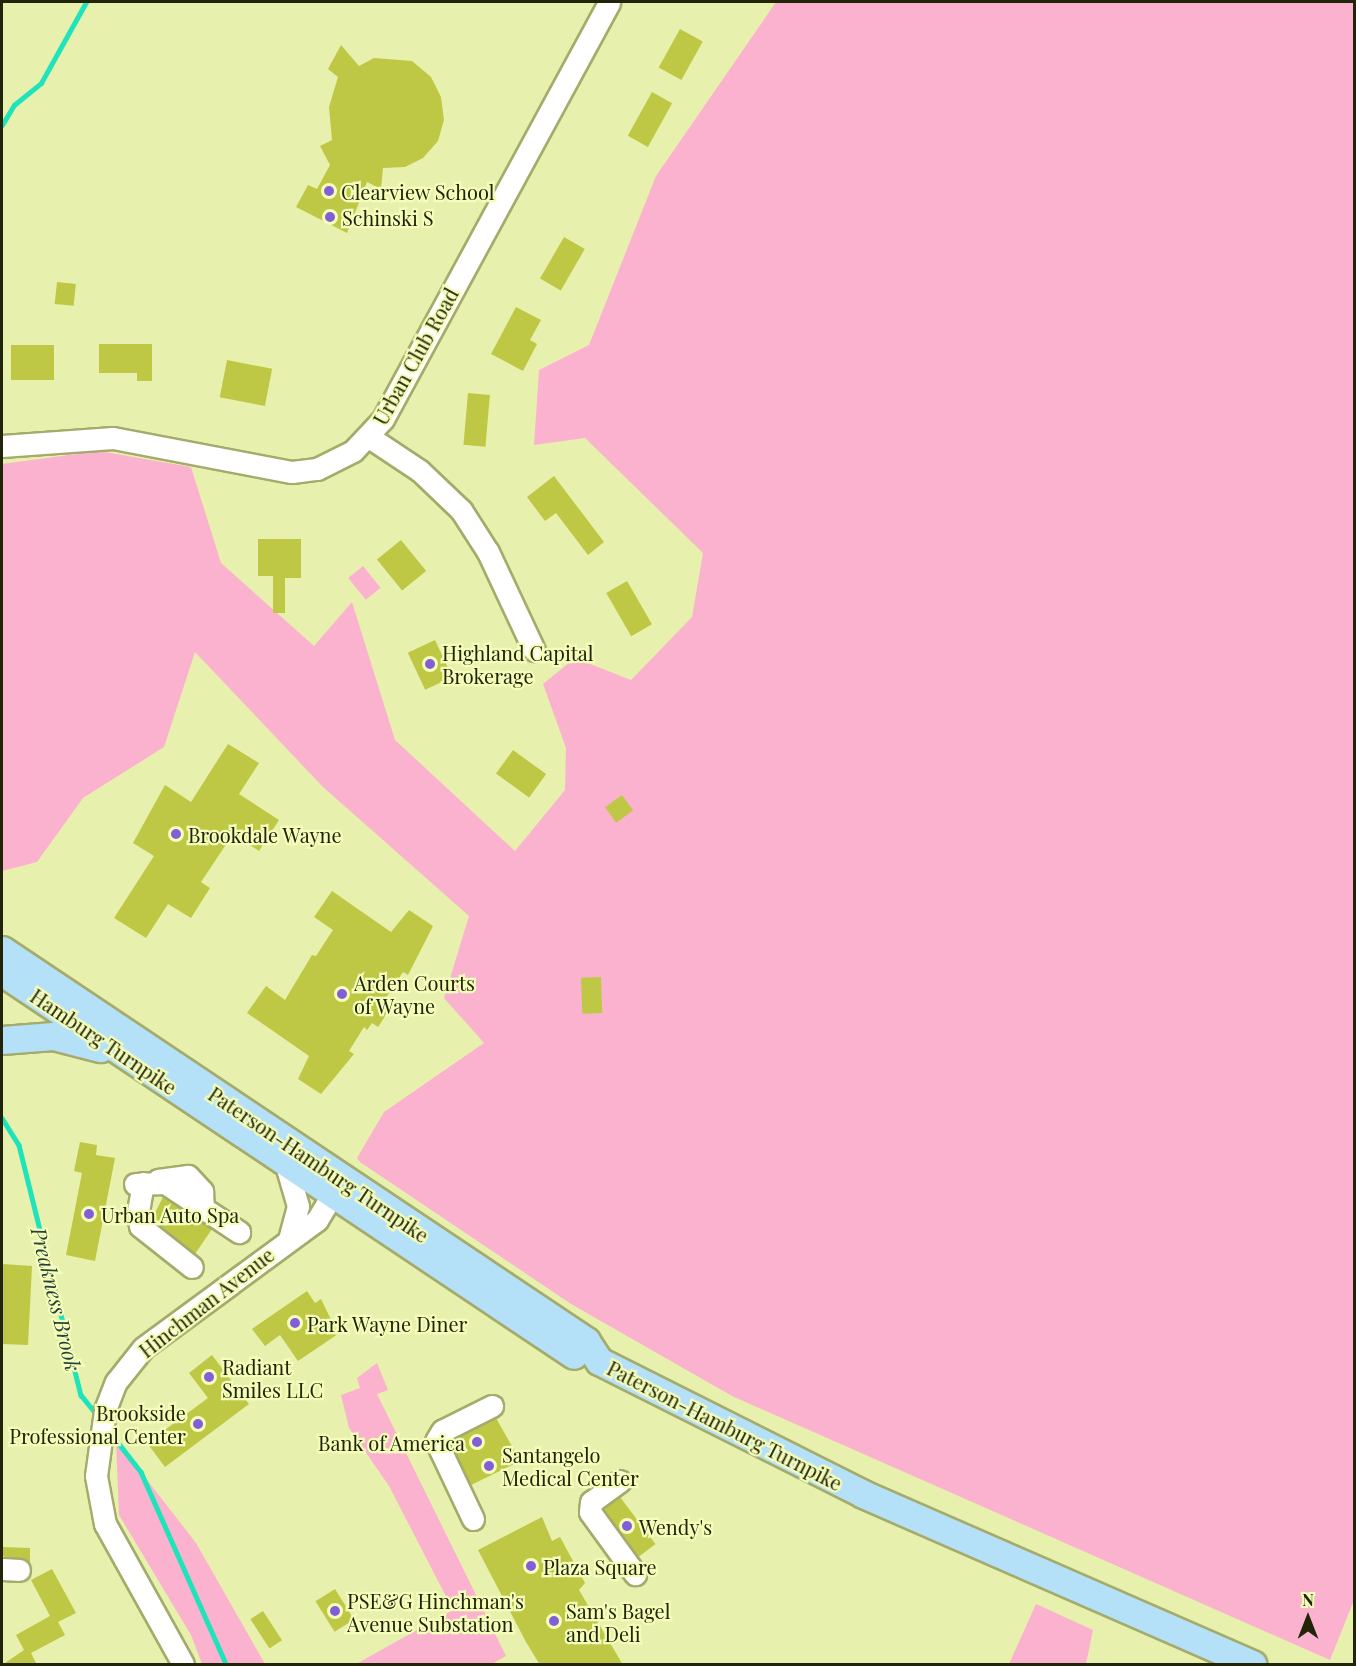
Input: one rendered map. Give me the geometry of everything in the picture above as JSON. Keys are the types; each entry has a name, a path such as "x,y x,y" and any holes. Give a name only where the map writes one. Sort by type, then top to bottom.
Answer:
{"main road":[{"name":"Paterson-Hamburg Turnpike","path":"2,950 337,1188"},
{"name":"Hamburg Turnpike","path":"2,972 286,1165 337,1188 543,1337 576,1356 599,1361"},
{"path":"2,1040 53,1036 122,1054"},
{"name":"Paterson-Hamburg Turnpike","path":"599,1361 873,1499 1253,1665"}],"street":[{"name":"Urban Club Road","path":"2,446 113,438 305,471 336,462 369,437 609,2"},
{"path":"369,437 420,471 460,510 488,552 534,650"},
{"name":"Hinchman Avenue","path":"286,1165 298,1206 289,1239"},
{"path":"192,1268 140,1226 145,1182 203,1208 239,1232"},
{"name":"Hinchman Avenue","path":"183,1665 105,1524 96,1476 102,1418 116,1382 143,1348 317,1220 337,1188"},
{"path":"473,1519 436,1441 442,1431 492,1406"},
{"path":"620,1480 591,1502 590,1512 635,1574"}],"shaded area":[{"path":"776,2 1354,2 1354,1600 1330,1660 732,1396 571,1304 360,1162 357,1158 384,1112 484,1043 444,998 469,916 323,787 195,652 164,747 83,798 37,862 2,871 2,464 99,451 191,467 221,563 314,646 352,602 395,740 515,851 565,790 566,748 543,684 575,658 631,680 692,617 703,553 585,438 534,445 539,370 589,345 656,176"},
{"path":"363,566 381,588 366,600 348,578"},
{"path":"377,1363 388,1390 377,1394 506,1656 492,1664 356,1664 453,1610 389,1486 349,1428 341,1395 360,1388 357,1378"},
{"path":"116,1440 196,1543 265,1664 202,1664 191,1635 119,1515"},
{"path":"1036,1604 1093,1630 1086,1664 1009,1664"}],"building":[{"path":"680,29 703,42 681,80 659,67"},
{"path":"341,45 359,66 374,58 412,61 431,77 441,97 444,120 438,141 423,158 405,167 383,168 381,189 367,182 347,233 296,207 308,185 317,189 330,165 320,146 332,140 329,107 338,77 328,69"},
{"path":"652,92 672,103 648,147 628,136"},
{"path":"564,237 585,249 561,291 540,279"},
{"path":"57,282 76,284 74,306 55,304"},
{"path":"516,307 541,320 530,340 537,344 523,371 491,354"},
{"path":"99,344 152,344 152,381 137,381 137,373 99,373"},
{"path":"11,345 54,345 54,380 11,380"},
{"path":"227,360 272,369 265,406 220,397"},
{"path":"468,393 490,395 485,447 463,445"},
{"path":"554,476 604,542 588,555 556,513 545,521 527,497"},
{"path":"258,539 301,539 301,578 285,578 285,613 273,613 273,576 258,576"},
{"path":"401,540 426,571 402,591 377,560"},
{"path":"627,581 652,624 631,636 606,593"},
{"name":"Highland Capital Brokerage","path":"435,640 452,677 425,690 408,653"},
{"name":"Brookdale Wayne","path":"228,744 259,763 239,794 279,820 259,851 233,834 201,882 210,888 191,918 168,904 146,938 114,918 154,856 133,843 165,785 191,802"},
{"path":"513,750 546,774 529,798 496,773"},
{"path":"622,795 633,810 616,823 605,807"},
{"name":"Arden Courts of Wayne","path":"332,891 391,932 409,910 433,926 408,975 403,972 384,1001 392,1006 378,1027 372,1023 367,1030 364,1027 349,1051 354,1054 321,1094 298,1079 309,1056 247,1013 266,986 285,1000 312,955 316,956 333,930 314,917"},
{"path":"601,977 602,1013 582,1014 581,978"},
{"name":"Urban Auto Spa","path":"80,1142 97,1145 96,1155 115,1158 95,1261 66,1255 82,1173 74,1171"},
{"path":"163,1197 212,1229 195,1254 152,1219"},
{"path":"2,1264 32,1266 28,1345 2,1344"},
{"name":"Park Wayne Diner","path":"307,1291 315,1303 321,1299 338,1334 298,1361 280,1335 265,1346 252,1329"},
{"name":"Brookside Professional Center","path":"212,1355 249,1404 165,1467 147,1443 208,1398 189,1373"},
{"name":"Bank of America","path":"496,1418 517,1455 514,1464 471,1485 450,1442"},
{"name":"Wendy's","path":"620,1497 656,1544 639,1557 603,1510"},
{"path":"542,1517 552,1541 560,1537 585,1583 579,1590 623,1665 540,1665 526,1642 478,1550"},
{"path":"2,1547 30,1548 30,1563 2,1556"},
{"path":"52,1569 76,1613 58,1622 65,1635 31,1653 37,1665 2,1665 24,1650 16,1635 50,1616 31,1580"},
{"name":"PSE&G Hinchman's Avenue Substation","path":"335,1589 354,1620 335,1632 315,1601"},
{"path":"263,1611 282,1640 269,1649 250,1619"}],"waterway":[{"path":"2,125 14,105 41,83 86,2"},
{"name":"Preakness Brook","path":"2,1118 19,1145 81,1395 97,1415"},
{"name":"Preakness Brook","path":"109,1431 141,1472 226,1664"}],"place":[{"name":"Clearview School","path":"329,191"},
{"name":"Schinski S","path":"330,217"},
{"name":"Highland Capital Brokerage","path":"430,664"},
{"name":"Brookdale Wayne","path":"176,834"},
{"name":"Arden Courts of Wayne","path":"342,994"},
{"name":"Urban Auto Spa","path":"89,1214"},
{"name":"Park Wayne Diner","path":"295,1323"},
{"name":"Radiant Smiles LLC","path":"209,1377"},
{"name":"Brookside Professional Center","path":"198,1424"},
{"name":"Bank of America","path":"477,1442"},
{"name":"Santangelo Medical Center","path":"489,1466"},
{"name":"Wendy's","path":"627,1526"},
{"name":"Plaza Square","path":"531,1566"},
{"name":"PSE&G Hinchman's Avenue Substation","path":"335,1611"},
{"name":"Sam's Bagel and Deli","path":"554,1621"}]}
